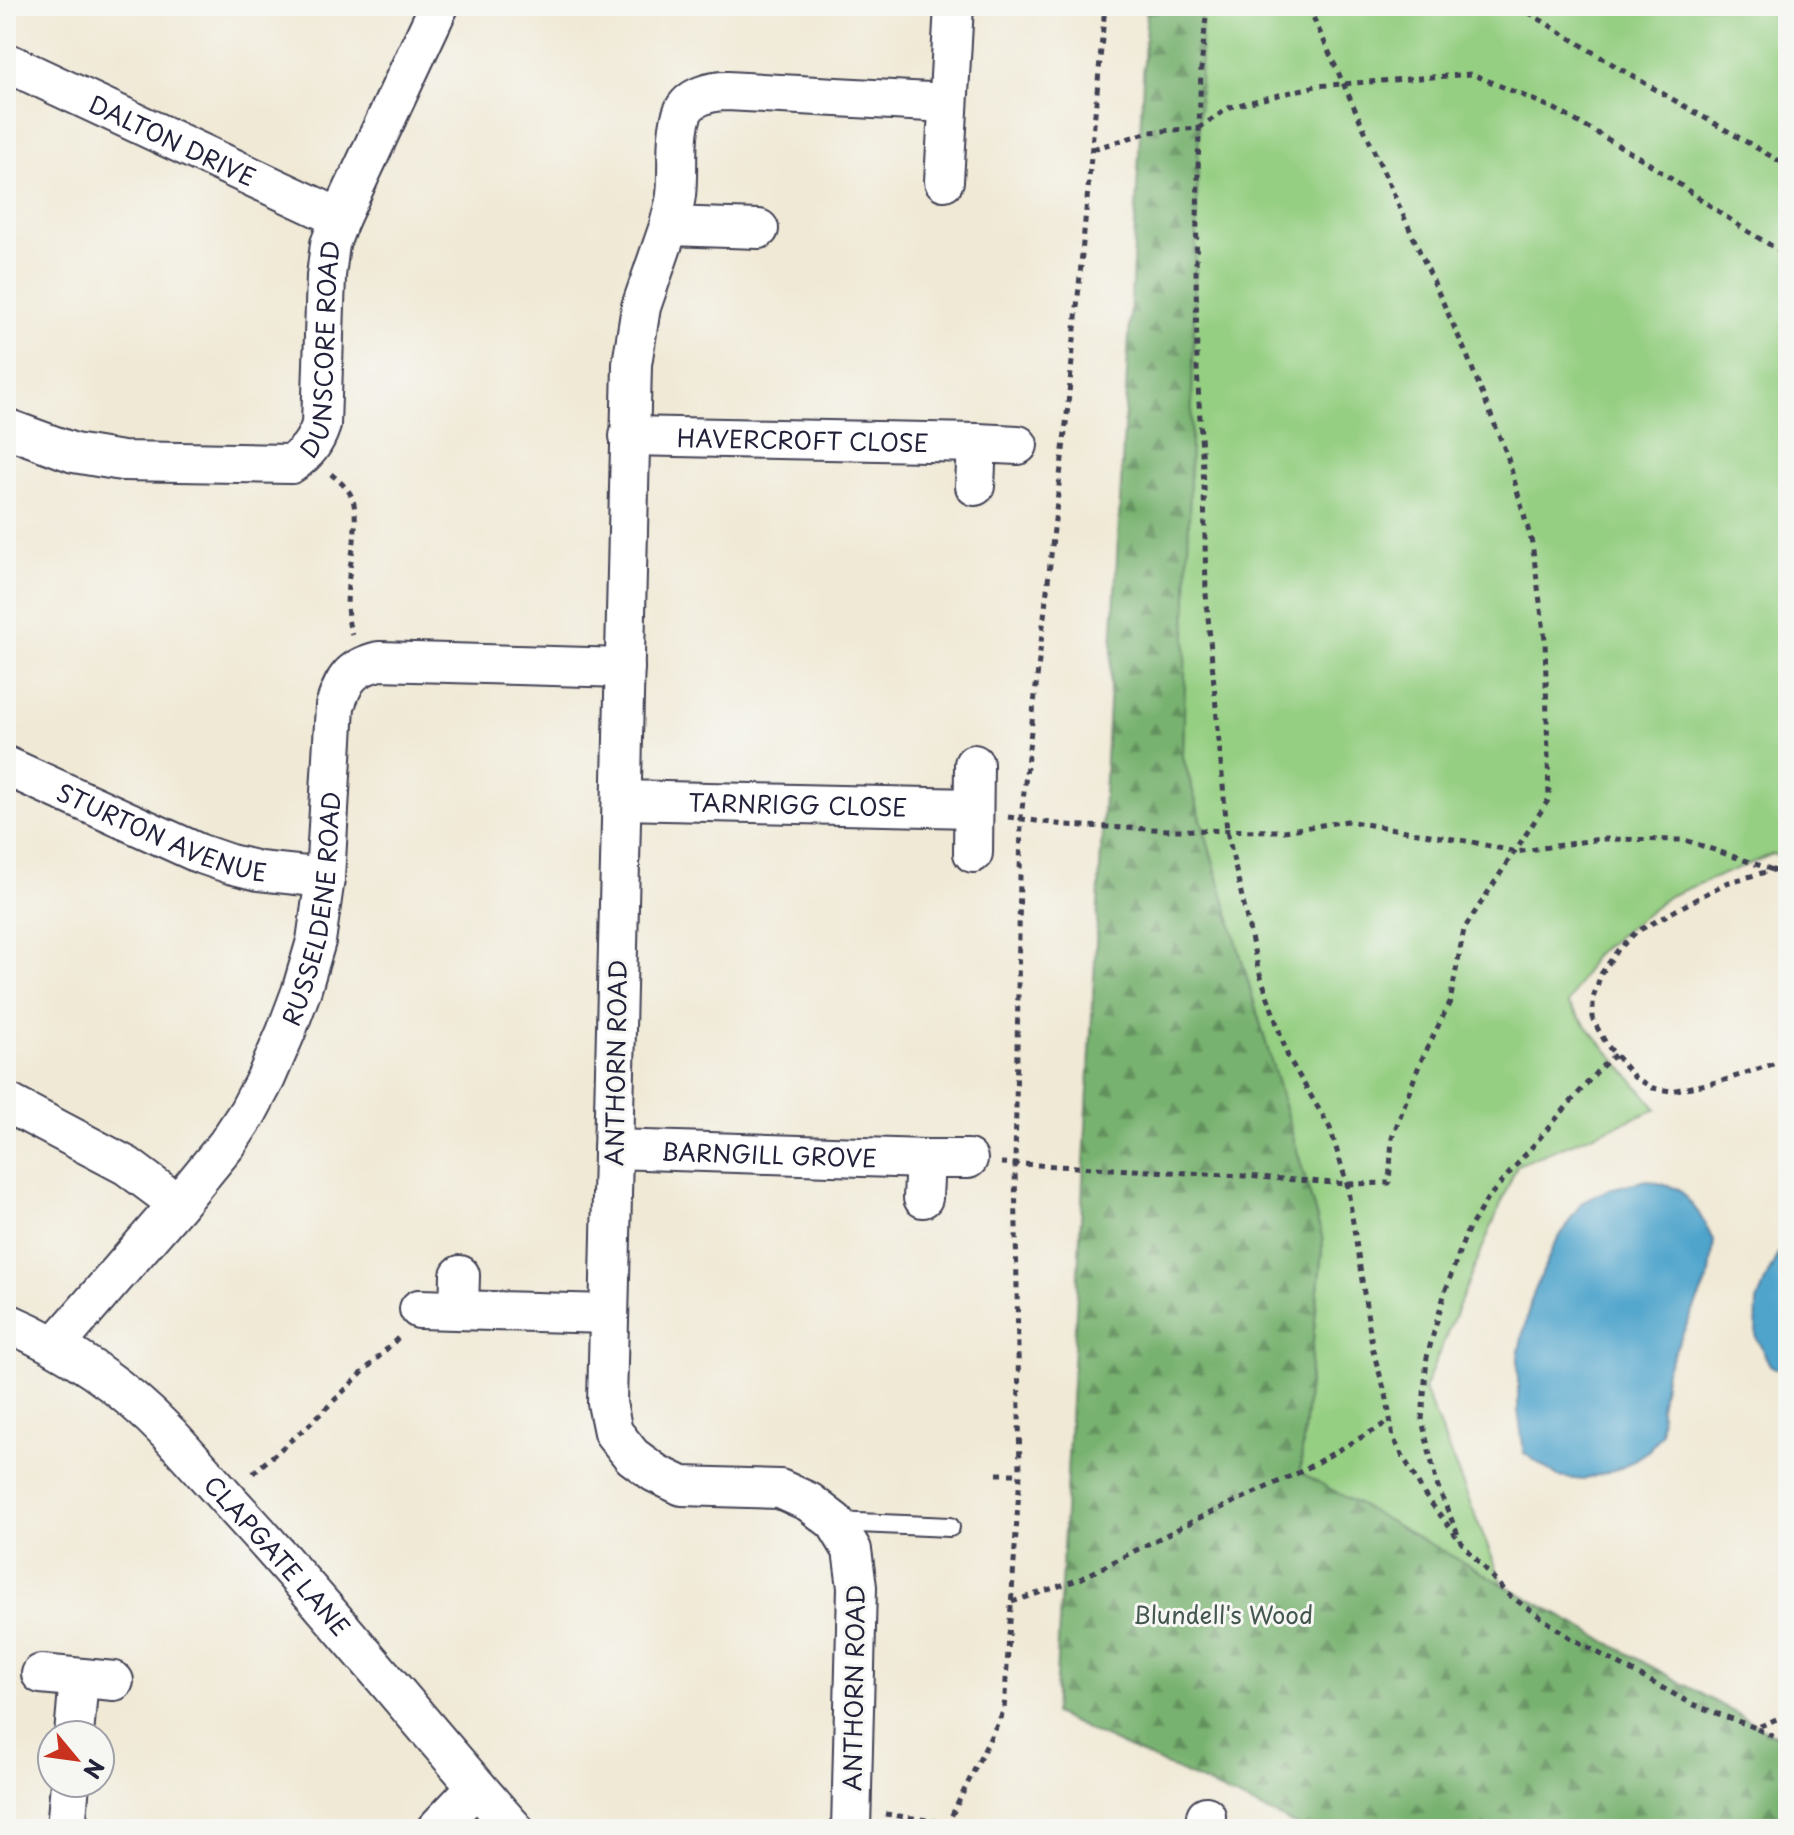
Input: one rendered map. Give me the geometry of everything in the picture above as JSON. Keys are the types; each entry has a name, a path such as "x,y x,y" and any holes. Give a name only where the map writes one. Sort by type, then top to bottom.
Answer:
{"street":[{"name":"DUNSCORE ROAD","path":"6,428 74,453 122,461 291,464 305,455 316,441 321,425 326,276 330,244 439,6"},
{"path":"944,181 954,6"},
{"name":"DALTON DRIVE","path":"6,62 340,218"},
{"name":"ANTHORN ROAD","path":"851,1819 857,1587 852,1550 835,1522 809,1502 780,1489 682,1486 655,1473 632,1456 613,1432 607,1403 632,364 641,307 676,197 679,132 684,110 691,102 715,91 727,91 948,103"},
{"path":"669,226 759,229"},
{"name":"HAVERCROFT CLOSE","path":"629,436 1018,445"},
{"path":"975,486 977,443"},
{"path":"363,664 379,661 625,668"},
{"name":"RUSSELDENE ROAD","path":"56,1345 227,1144 266,1078 301,992 316,941 325,878 335,706 340,688 349,674 363,664"},
{"path":"973,853 974,764"},
{"name":"STURTON AVENUE","path":"6,766 209,857 259,871 325,878"},
{"name":"TARNRIGG CLOSE","path":"622,800 973,808"},
{"path":"6,1102 127,1166 178,1204"},
{"name":"BARNGILL GROVE","path":"613,1149 968,1159"},
{"path":"923,1198 925,1159"},
{"path":"441,1301 608,1314"},
{"name":"CLAPGATE LANE","path":"6,1322 56,1345 89,1367 139,1406 169,1435 301,1579 514,1829"},
{"path":"41,1674 96,1679 80,1719"},
{"path":"436,1829 476,1787"},
{"path":"66,1829 69,1799"}],"lane":[{"path":"835,1522 950,1527"}],"path":[{"path":"851,1819 948,1823 1004,1710 1020,1474 1015,1165 1021,818 1067,415 1105,6"},
{"path":"1207,6 1201,69 1196,281 1206,594 1227,831 1258,968 1288,1057 1330,1128 1347,1184 1373,1351 1387,1399 1393,1438 1424,1494 1507,1594 1571,1638 1692,1704 1788,1743"},
{"path":"1015,1165 1146,1170 1347,1184 1389,1183 1392,1138 1420,1063 1450,1002 1464,929 1549,799 1545,639 1532,543 1507,455 1472,367 1308,6"},
{"path":"1518,6 1788,166"},
{"path":"1093,149 1149,132 1199,128 1230,107 1316,86 1472,74 1555,109 1619,145 1788,256"},
{"path":"305,455 342,483 353,498 356,524 347,593 350,628 363,664"},
{"path":"1021,818 1065,825 1227,831 1284,831 1347,821 1459,839 1516,852 1600,839 1685,840 1788,875"},
{"path":"1773,870 1726,883 1636,932 1601,974 1593,998 1593,1020 1607,1045 1634,1077 1653,1088 1671,1091 1722,1081 1788,1059"},
{"path":"1461,1542 1437,1485 1422,1420 1427,1357 1445,1292 1466,1234 1487,1199 1600,1068 1615,1055"},
{"path":"225,1497 310,1424 441,1301"},
{"path":"1012,1602 1080,1579 1199,1518 1300,1472 1390,1421"},
{"path":"997,1474 1020,1474"},
{"path":"1756,1728 1788,1714"}],"green space":[{"name":"Blundell's Wood","path":"1147,6 1202,6 1183,757 1323,1240 1300,1472 1788,1742 1788,1829 1305,1829 1054,1714"},
{"path":"1198,6 1760,6 1788,21 1788,860 1773,854 1669,896 1594,955 1568,1004 1657,1109 1517,1165 1424,1389 1507,1594 1300,1472 1323,1240 1183,757"}],"water":[{"path":"1647,1180 1679,1189 1698,1212 1714,1240 1710,1274 1666,1370 1660,1408 1661,1433 1649,1450 1623,1467 1583,1480 1558,1477 1524,1453 1518,1410 1518,1355 1531,1300 1553,1247 1581,1203 1609,1189"},
{"path":"1788,1234 1788,1375 1770,1365 1756,1337 1757,1302"}]}
